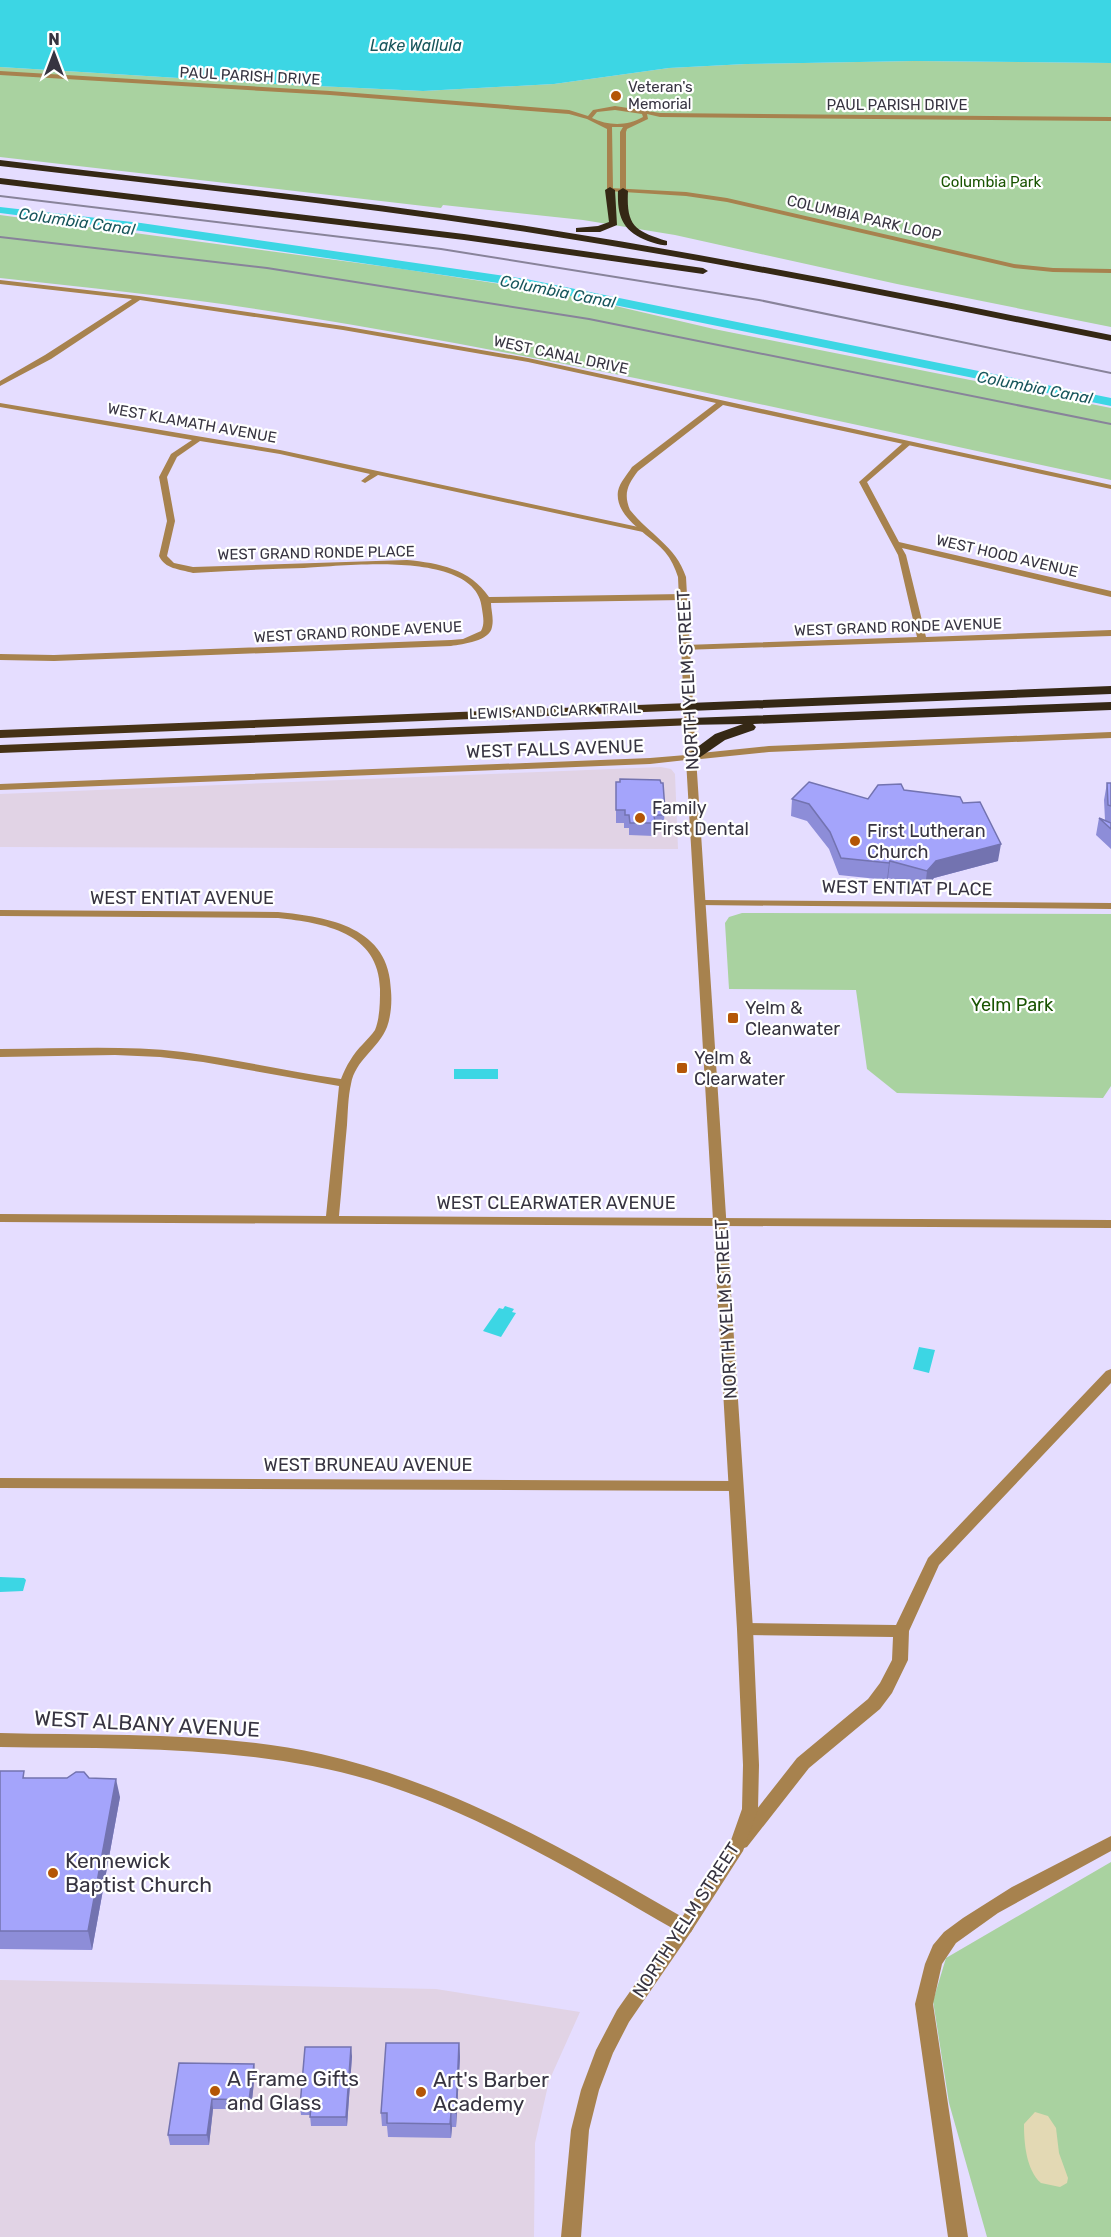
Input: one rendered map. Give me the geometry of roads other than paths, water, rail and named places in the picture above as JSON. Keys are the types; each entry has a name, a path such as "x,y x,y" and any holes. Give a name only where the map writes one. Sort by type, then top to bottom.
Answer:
{"highway":[{"path":"0,164 422,214 526,229 665,251 1111,338"},
{"path":"136,180 298,195 579,230 600,229 614,223 610,190"},
{"path":"0,181 475,238 716,273"},
{"path":"623,191 624,221 630,228 648,237 692,250 912,298"},
{"path":"738,276 945,312 1111,345"},
{"name":"LEWIS AND CLARK TRAIL","path":"0,734 1111,690"},
{"name":"LEWIS AND CLARK TRAIL","path":"0,749 1111,705"},
{"path":"691,757 733,731 792,718"}],"street":[{"name":"PAUL PARISH DRIVE","path":"0,74 330,93 498,106 569,112 599,123 634,123 663,118 1111,117"},
{"name":"PAUL PARISH DRIVE","path":"498,106 606,109 660,115 749,117"},
{"path":"590,118 595,111 606,109"},
{"path":"639,111 646,116 643,121"},
{"path":"599,123 610,128 610,190"},
{"path":"623,191 623,132 625,128 634,123"},
{"name":"COLUMBIA PARK LOOP","path":"610,190 686,194 728,200 1014,266 1053,270 1111,271"},
{"name":"WEST CANAL DRIVE","path":"0,282 139,298 343,328 528,360 720,404 1111,487"},
{"path":"0,384 48,357 139,298"},
{"name":"NORTH YELM STREET","path":"571,2237 580,2130 590,2090 605,2050 622,2016 685,1928 737,1846 750,1809 752,1787 745,1629 682,577 675,560 660,543 634,522 625,507 622,496 624,482 653,454 720,404"},
{"name":"WEST KLAMATH AVENUE","path":"0,405 199,438 378,472 644,530"},
{"name":"WEST GRAND RONDE PLACE","path":"199,438 174,456 163,477 171,521 163,556 171,565 193,570 383,563 420,564 450,570 462,576 481,591 486,600"},
{"path":"907,444 863,482 902,555 922,639"},
{"path":"365,481 378,472"},
{"name":"WEST HOOD AVENUE","path":"896,544 1111,594"},
{"path":"486,600 683,597"},
{"name":"WEST GRAND RONDE AVENUE","path":"0,657 54,658 451,644 485,633 488,627 486,600"},
{"name":"WEST GRAND RONDE AVENUE","path":"685,648 1111,633"},
{"name":"WEST FALLS AVENUE","path":"0,787 650,761 760,749 1111,735"},
{"name":"WEST ENTIAT PLACE","path":"702,903 1111,906"},
{"name":"WEST ENTIAT AVENUE","path":"0,913 278,915 321,921 360,937 380,957 388,980 382,1026 350,1069 345,1083"},
{"path":"0,1053 183,1056 294,1077 345,1083 332,1220"},
{"name":"WEST CLEARWATER AVENUE","path":"0,1218 1111,1224"},
{"path":"737,1846 803,1763 874,1704 886,1688 900,1660 901,1631 933,1562 1111,1374"},
{"name":"WEST BRUNEAU AVENUE","path":"0,1483 736,1486"},
{"path":"745,1629 901,1631"},
{"name":"WEST ALBANY AVENUE","path":"0,1740 127,1742 242,1749 320,1761 398,1782 483,1816 566,1859 685,1928"},
{"path":"958,2237 924,2004 929,1977 940,1950 958,1931 983,1913 1111,1843"}],"water":[{"name":"Lake Wallula","path":"0,0 1111,0 1111,63 914,61 746,64 669,68 554,84 423,91 275,84 0,67"},
{"path":"454,1069 498,1069 498,1079 454,1079"},
{"path":"505,1306 514,1309 512,1312 516,1313 501,1337 483,1331 499,1308 503,1309"},
{"path":"919,1347 935,1350 929,1373 913,1369"},
{"path":"0,1577 24,1578 26,1580 23,1591 0,1592"}],"waterway":[{"name":"Columbia Canal","path":"0,210 141,227 526,283 1111,402"}],"railway":[{"path":"0,196 441,249 759,300 1111,373"},
{"path":"0,237 267,268 589,319 1111,424"}],"place":[{"name":"Veteran's Memorial","path":"616,96"},
{"name":"Family First Dental","path":"640,818"},
{"name":"First Lutheran Church","path":"855,841"},
{"name":"Yelm & Cleanwater","path":"733,1018"},
{"name":"Yelm & Clearwater","path":"682,1068"},
{"name":"Kennewick Baptist Church","path":"53,1873"},
{"name":"A Frame Gifts and Glass","path":"215,2091"},
{"name":"Art's Barber Academy","path":"421,2092"}],"park label":[{"name":"Columbia Park","path":"991,182"},
{"name":"Yelm Park","path":"1012,1005"}]}
